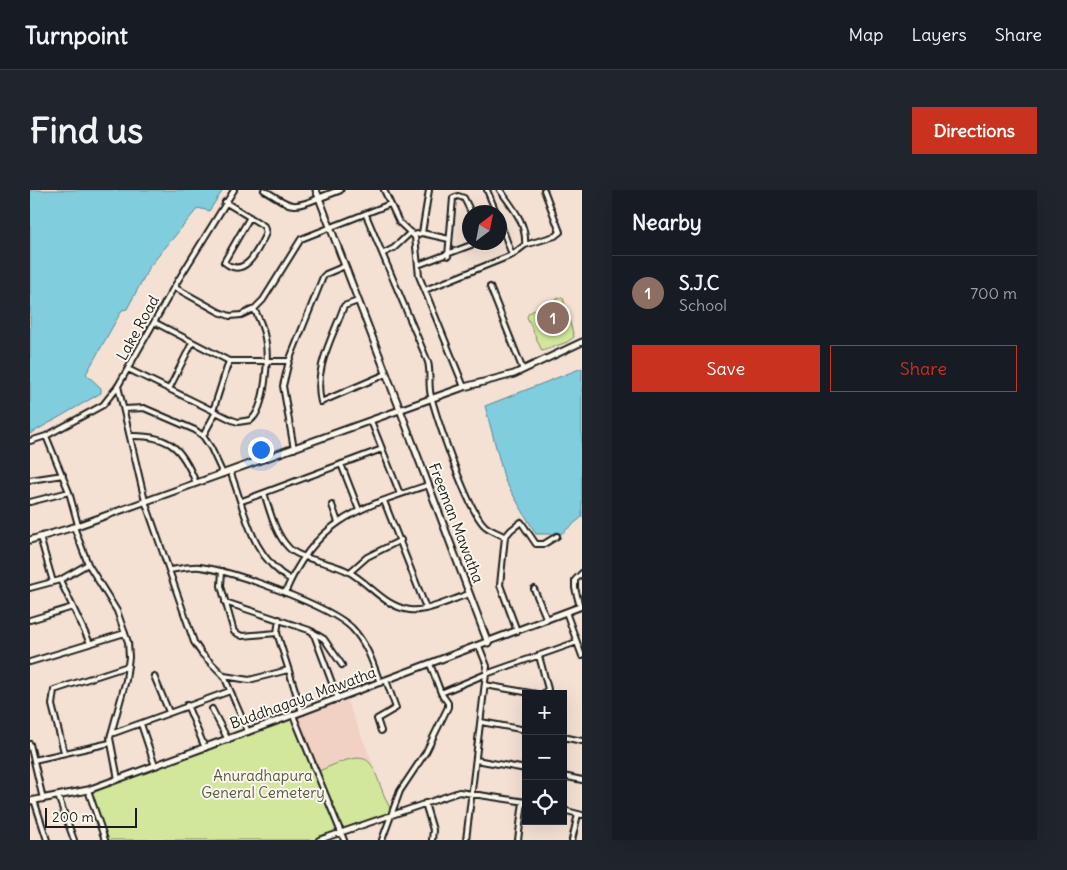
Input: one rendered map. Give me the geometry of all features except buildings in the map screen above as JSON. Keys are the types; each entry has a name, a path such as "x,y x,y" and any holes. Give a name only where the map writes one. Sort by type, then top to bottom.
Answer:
{"main road":[{"name":"Freeman Mawatha","path":"316,190 488,643"},
{"path":"319,198 336,191"},
{"path":"30,540 76,526 294,449 432,398 523,370 582,342"},
{"name":"Buddhagaya Mawatha","path":"32,801 88,790 338,699 581,606"}],"street":[{"name":"Lake Road","path":"30,441 46,436 92,413 103,405 118,386 174,287 234,190"},
{"path":"264,190 292,207 301,206 319,198"},
{"path":"384,190 399,222 412,234 420,276 464,387"},
{"path":"422,233 429,190"},
{"path":"487,190 493,205"},
{"path":"500,190 524,228 525,245"},
{"path":"425,290 512,255 525,245 555,236 560,232 544,190"},
{"path":"448,256 453,198 458,196 464,198 467,205"},
{"path":"225,202 250,217 264,226 266,233 246,266 238,269 230,267 224,262 250,217"},
{"path":"174,287 219,312 230,316 241,315 254,309 271,288 301,238 390,204"},
{"path":"366,214 384,253 428,362 432,398 475,515 486,527 505,538"},
{"path":"384,253 412,234 422,233 449,239"},
{"path":"507,241 512,255"},
{"path":"418,265 462,250"},
{"path":"294,449 283,386 289,361 323,277 345,266"},
{"path":"490,287 523,370"},
{"path":"358,301 344,306 322,365 317,387 320,402 386,374"},
{"path":"128,368 214,412 238,422 251,420 255,416 262,391 267,360 265,336 254,309"},
{"path":"154,322 229,361 289,361"},
{"path":"169,388 192,343"},
{"path":"203,436 214,412 229,361"},
{"path":"118,386 145,501 194,642 202,654 224,676 248,732"},
{"path":"124,409 144,408 186,425 203,436 223,474"},
{"path":"371,421 400,494"},
{"path":"46,436 69,492 76,526 88,564 117,610 129,649 128,666 110,734 110,743 118,779"},
{"path":"130,436 151,437 178,448 187,461 196,483"},
{"path":"242,501 382,449"},
{"path":"341,464 359,510"},
{"path":"230,471 242,501 254,542 266,560 291,580"},
{"path":"30,480 63,475"},
{"path":"285,593 304,556 326,531 359,510 428,485"},
{"path":"30,502 69,492"},
{"path":"264,493 282,540 291,550 350,572 388,602 399,608 412,611 469,594"},
{"path":"384,501 401,540 426,608"},
{"path":"332,505 338,522"},
{"path":"517,631 500,585 505,538 510,530 521,522 536,544 544,544 557,536"},
{"path":"40,537 53,582"},
{"path":"350,572 367,556 401,540"},
{"path":"30,588 60,580 88,564"},
{"path":"169,570 198,567 222,570 313,604 351,627 367,648 380,683"},
{"path":"222,570 221,586 231,626 242,636 277,633"},
{"path":"581,606 575,588 575,580 582,573"},
{"path":"60,580 90,643"},
{"path":"534,589 547,620"},
{"path":"225,602 313,632 324,639 342,665"},
{"path":"30,620 73,607"},
{"path":"566,612 582,656"},
{"path":"279,620 277,633 302,712"},
{"path":"30,662 125,632"},
{"path":"313,632 338,699"},
{"path":"441,693 486,674 577,642"},
{"path":"466,840 487,666 479,646"},
{"path":"539,656 547,690"},
{"path":"382,840 400,792 426,752 448,707 448,703 441,693 430,664"},
{"path":"64,752 52,705 54,690 128,666"},
{"path":"224,676 249,680 288,670"},
{"path":"154,676 169,712"},
{"path":"381,731 377,719 396,708 386,680"},
{"path":"485,685 522,692"},
{"path":"110,734 230,691"},
{"path":"187,705 205,748"},
{"path":"212,709 228,740"},
{"path":"293,715 344,840"},
{"path":"481,722 522,729"},
{"path":"141,724 155,766"},
{"path":"567,738 582,741"},
{"path":"34,760 110,743"},
{"path":"30,744 43,799"},
{"path":"476,760 522,768"},
{"path":"567,777 582,780"},
{"path":"88,790 105,840"},
{"path":"319,840 459,792 522,802"},
{"path":"58,796 74,840"},
{"path":"32,801 47,840"},
{"path":"425,803 433,830 432,840"},
{"path":"567,811 580,814 572,840"},
{"path":"518,840 522,815"}],"shaded area":[{"path":"345,696 373,764 366,759 339,762 317,773 293,715"}],"green space":[{"path":"559,298 563,298 574,337 567,342 542,351 527,317 529,313"},
{"name":"Anuradhapura General Cemetery","path":"293,715 317,772 338,763 353,759 363,759 370,763 375,771 393,814 321,840 105,840 88,790"}],"water":[{"path":"30,190 223,190 209,211 198,208 150,266 127,309 122,310 86,374 101,388 101,393 30,434"},
{"path":"582,368 582,517 561,534 536,534 505,481 485,406"}],"place":[{"name":"S.J.C","path":"553,318"}]}
